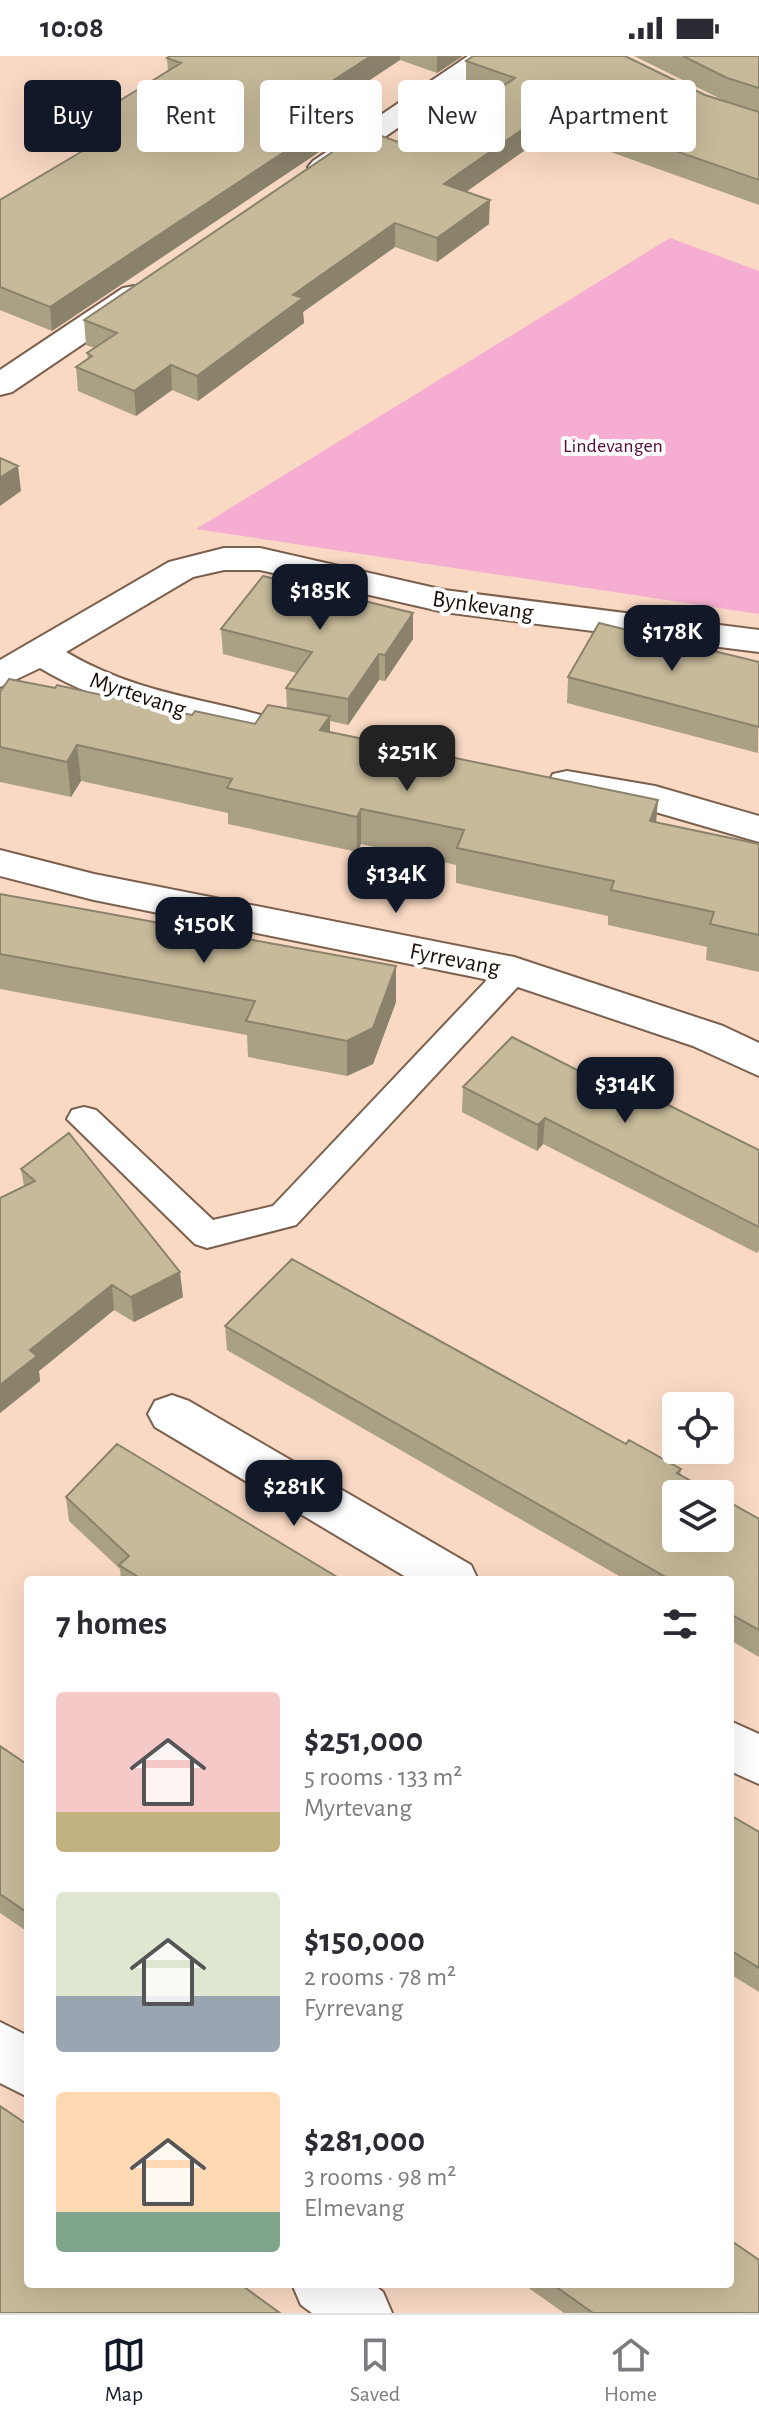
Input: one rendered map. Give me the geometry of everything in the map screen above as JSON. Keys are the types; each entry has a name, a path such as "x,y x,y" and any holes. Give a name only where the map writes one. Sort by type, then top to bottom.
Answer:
{"street":[{"path":"299,183 487,56"},
{"path":"0,385 156,280"},
{"name":"Bynkevang","path":"0,676 181,569 224,559 260,559 444,601 759,641"},
{"name":"Myrtevang","path":"39,652 92,683 164,705 289,731"},
{"path":"533,776 655,799 759,829"},
{"name":"Fyrrevang","path":"0,863 94,887 514,971 708,1036 759,1061"},
{"path":"172,1414 446,1576"},
{"path":"734,1746 759,1761"},
{"path":"0,2049 24,2067"},
{"path":"328,2288 362,2313"}],"lane":[{"path":"84,1119 207,1235 284,1216 514,971"}],"green space":[{"name":"Lindevangen","path":"670,238 759,271 759,614 196,529"}],"building":[{"path":"371,56 334,80 260,80 260,152 284,152 50,307 0,287 0,200 81,152 121,152 121,100 137,90 137,152 244,152 244,80 153,80 181,63 167,58"},
{"path":"473,56 625,56 674,80 521,80 521,130 505,141 505,85 515,78 466,61"},
{"path":"683,56 759,56 759,88 727,78"},
{"path":"696,91 759,112 759,180 679,152 696,152"},
{"path":"382,136 398,142 398,152 490,152 444,184 490,200 437,238 395,223 293,295 303,298 197,376 171,365 134,391 76,367 92,356 87,353 117,333 84,320 332,152 382,152"},
{"path":"0,458 18,466 0,478"},
{"path":"263,576 413,613 385,655 379,654 348,699 286,688 312,652 221,629"},
{"path":"599,623 759,662 759,727 568,677"},
{"path":"9,679 55,688 57,685 192,715 195,711 255,724 268,705 330,716 320,730 658,800 650,821 759,844 759,935 710,924 714,912 611,890 614,881 457,848 464,830 361,809 357,817 227,788 232,779 77,745 67,762 0,747 0,692"},
{"path":"0,894 396,966 373,1028 347,1041 246,1021 255,1001 0,954"},
{"path":"512,1037 581,1072 588,1065 759,1150 759,1227 545,1118 538,1125 463,1087"},
{"path":"69,1133 180,1272 131,1297 112,1285 30,1350 37,1356 0,1385 0,1198 35,1181 21,1169"},
{"path":"292,1259 626,1444 629,1440 662,1458 662,1464 672,1464 681,1469 677,1473 689,1480 662,1480 662,1552 734,1552 734,1505 759,1519 759,1630 734,1616 734,1576 664,1576 225,1326"},
{"path":"117,1444 335,1576 137,1576 119,1565 129,1556 66,1497"},
{"path":"0,1746 24,1762 24,1910 0,1894"},
{"path":"734,1817 759,1832 759,1968 734,1952"},
{"path":"0,2106 24,2122 24,2288 246,2288 280,2313 0,2313"},
{"path":"734,2243 759,2260 759,2313 593,2313 558,2288 734,2288"}]}
